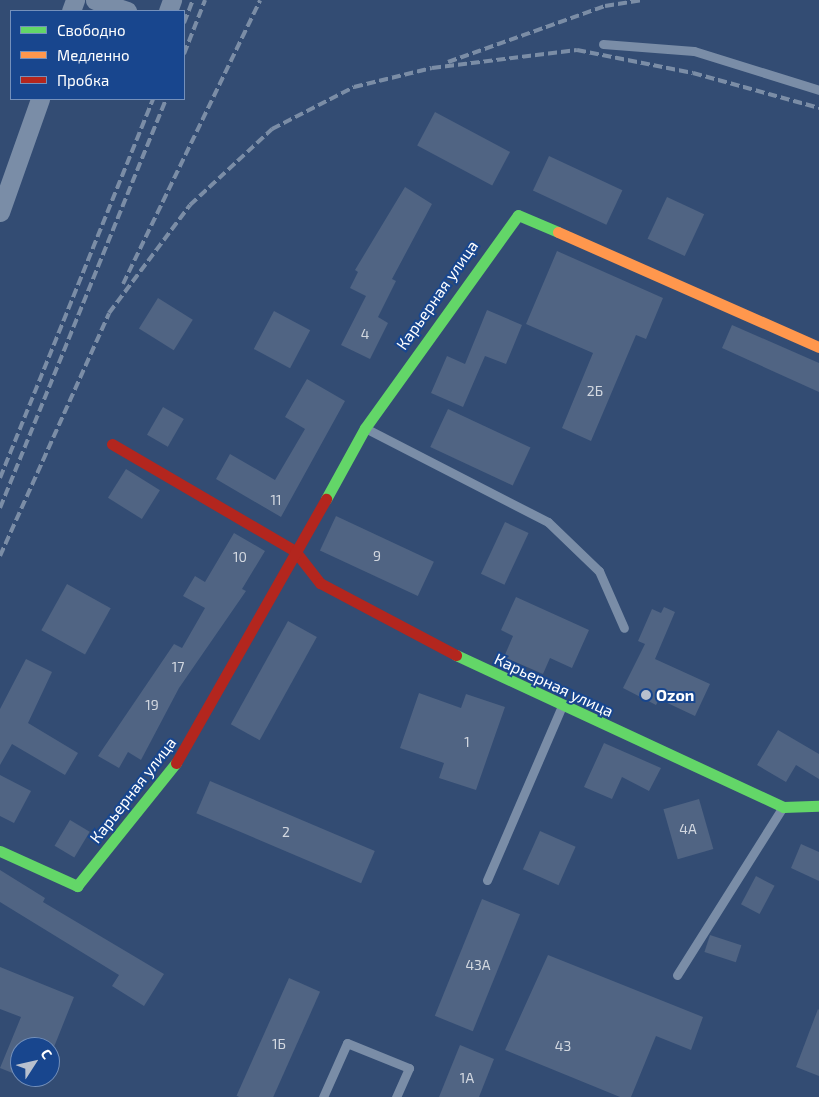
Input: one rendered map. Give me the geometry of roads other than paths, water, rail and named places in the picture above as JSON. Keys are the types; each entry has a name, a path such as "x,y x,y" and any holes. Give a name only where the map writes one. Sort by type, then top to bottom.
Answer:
{"street":[{"path":"95,0 124,10"},
{"path":"0,212 40,100"},
{"name":"Карьерная улица","path":"0,851 77,886 186,751 365,428 518,215 819,347"},
{"name":"Карьерная улица","path":"112,444 295,552 320,583 561,707 783,807 819,806"}],"lane":[{"path":"603,44 694,51 819,90"},
{"path":"365,428 548,522 600,571 624,628"},
{"path":"487,880 561,707"},
{"path":"677,975 783,807"},
{"path":"323,1097 347,1043 409,1068 396,1097"}],"railway":[{"path":"185,20 193,0"},
{"path":"185,51 205,0"},
{"path":"123,284 260,0"},
{"path":"448,62 605,6 643,0"},
{"path":"0,556 109,313 190,205 272,129 354,87 432,68 577,50 693,73 819,108"},
{"path":"0,478 153,100"},
{"path":"0,508 166,100"}],"place":[{"name":"Ozon","path":"646,695"}]}
